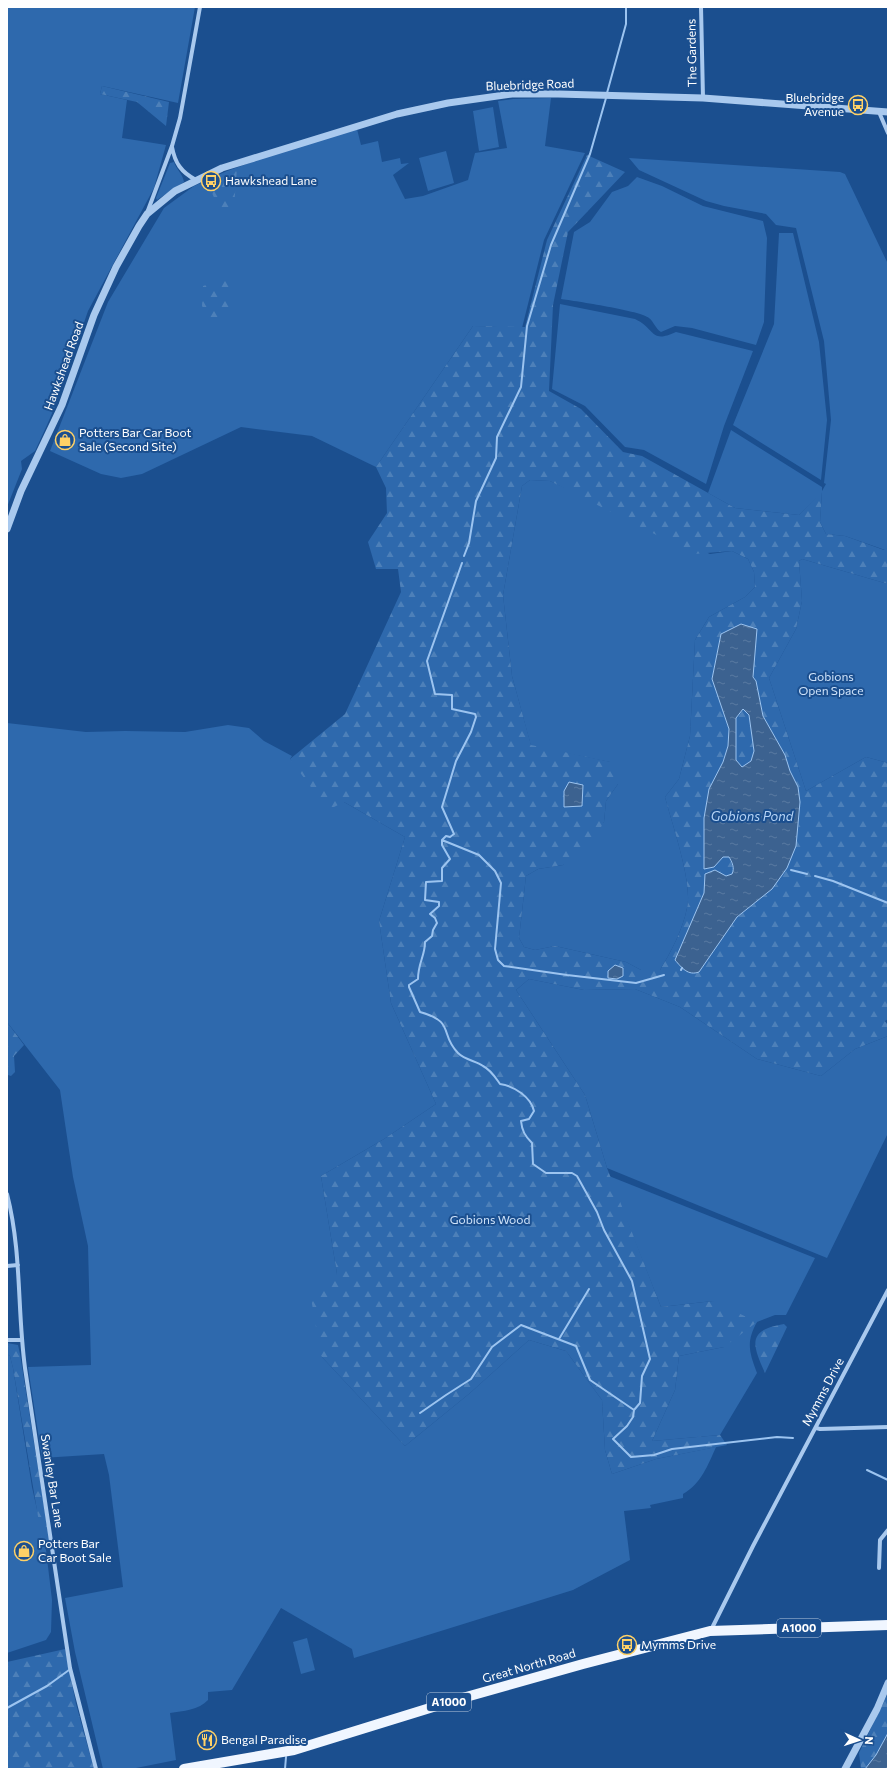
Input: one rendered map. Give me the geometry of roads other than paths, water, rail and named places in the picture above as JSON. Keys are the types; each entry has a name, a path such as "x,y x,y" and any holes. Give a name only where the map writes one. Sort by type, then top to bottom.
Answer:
{"main road":[{"name":"Great North Road","path":"184,1769 294,1750 459,1699 583,1664 710,1631 888,1625"}],"street":[{"path":"147,214 172,146 180,118 200,7"},
{"name":"The Gardens","path":"701,7 703,98"},
{"name":"Bluebridge Road","path":"147,214 175,191 222,168 290,146 424,107 476,98 512,94 703,98 888,112"},
{"path":"879,112 888,133"},
{"path":"172,146 179,167 187,176 196,180"},
{"name":"Hawkshead Road","path":"7,529 21,491 62,405 103,293 147,214"},
{"name":"Swanley Bar Lane","path":"7,1194 14,1222 18,1265 21,1340 70,1668 96,1769"},
{"path":"7,1266 18,1265"},
{"name":"Mymms Drive","path":"710,1631 888,1290"},
{"path":"7,1340 21,1340"},
{"path":"816,1428 820,1430 888,1427"},
{"path":"879,1568 880,1540 888,1530"},
{"path":"845,1769 877,1709 888,1683"}],"water":[{"name":"Gobions Pond","path":"741,624 757,629 753,677 756,681 763,716 785,755 790,771 798,787 800,802 796,846 787,868 772,889 737,917 699,972 692,973 680,966 675,960 704,893 705,874 715,870 726,876 732,874 733,870 729,857 723,857 714,867 704,869 704,818 709,789 723,762 728,746 729,729 712,679 721,634","holes":["743,709 749,715 754,751 751,761 742,767 736,760 736,718"]},
{"path":"569,782 583,785 582,806 564,807 564,791"},
{"path":"615,965 623,968 623,976 617,979 608,978 608,971"},
{"path":"888,1733 888,1769 865,1769 876,1755"}],"waterway":[{"path":"607,93 626,24 626,7"},
{"path":"464,556 469,543 476,501 496,458 497,437 521,387 527,326 551,245 590,154 606,98"},
{"path":"462,563 427,661 435,694 452,695 452,709 475,714 476,717 471,732 456,761 442,807 454,834 450,837 446,836 442,840 442,845 450,859 442,868 442,881 426,882 425,900 439,902 439,906 430,914 435,918 437,923 433,930 432,936 425,942 418,979 409,985 409,987 420,1012 431,1016 443,1024 452,1046 458,1053 486,1068 493,1074 500,1084 511,1087 526,1097 534,1111 529,1119 521,1121 524,1133 532,1143 533,1164 546,1173 572,1173 577,1176 632,1281 650,1359 642,1376 640,1403 634,1410 633,1417 627,1426 613,1439 631,1457 654,1455 672,1449 777,1437 793,1438"},
{"path":"442,840 479,855 495,871 501,883 495,949 498,960 504,966 636,983 664,975"},
{"path":"791,870 807,874"},
{"path":"815,876 833,881 888,903"},
{"path":"559,1339 589,1289"},
{"path":"420,1413 471,1379 492,1347 521,1325 576,1346 590,1380 634,1410"},
{"path":"867,1470 888,1480"},
{"path":"7,1708 47,1686 69,1670"},
{"path":"285,1769 286,1757"}],"place":[{"name":"Bluebridge Avenue","path":"858,105"},
{"name":"Hawkshead Lane","path":"211,181"},
{"name":"Potters Bar Car Boot Sale (Second Site)","path":"65,440"},
{"name":"Potters Bar Car Boot Sale","path":"24,1551"},
{"name":"Mymms Drive","path":"627,1645"},
{"name":"Bengal Paradise","path":"207,1740"}],"park label":[{"name":"Gobions Open Space","path":"831,684"},
{"name":"Gobions Wood","path":"490,1220"}]}
